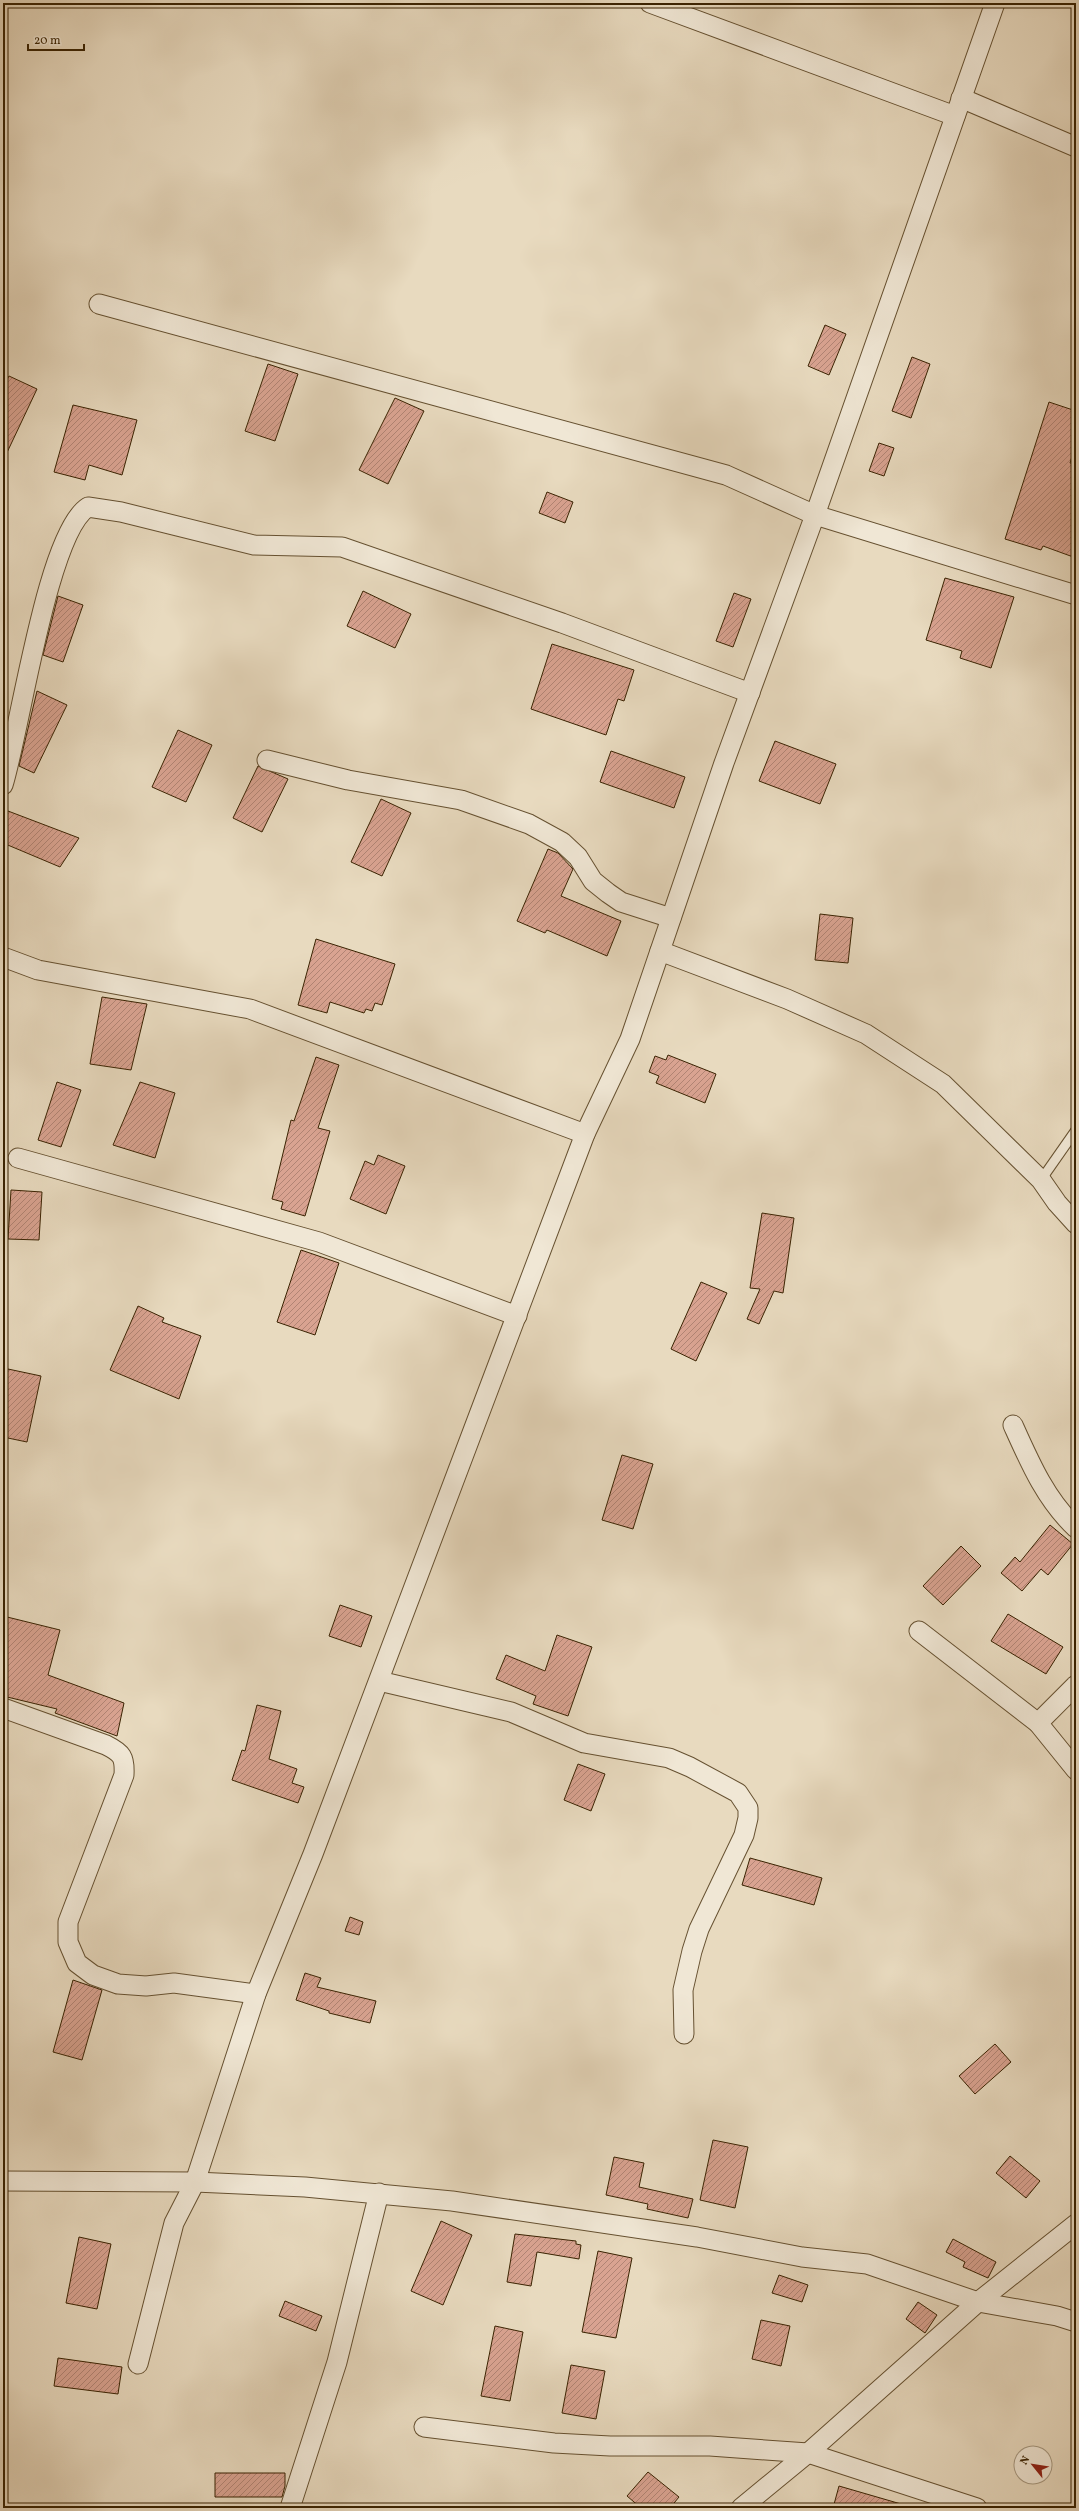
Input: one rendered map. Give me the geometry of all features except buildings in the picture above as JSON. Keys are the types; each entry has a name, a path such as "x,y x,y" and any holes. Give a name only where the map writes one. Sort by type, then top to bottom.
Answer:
{"street":[{"path":"650,3 955,116"},
{"path":"138,2364 174,2224 195,2182 256,1994 379,1682 585,1134 630,1039 750,693 815,515 995,3"},
{"path":"961,98 1076,147"},
{"path":"99,304 726,474 815,515 1076,595"},
{"path":"3,785 52,572 74,522 80,512 88,507 121,512 254,545 342,547 562,623 750,693"},
{"path":"267,760 348,780 461,800 529,824 562,842 578,857 593,881 608,893 622,902 671,918"},
{"path":"660,951 787,999 866,1034 943,1084 1041,1180 1057,1203 1076,1224"},
{"path":"3,957 38,970 250,1009 585,1134"},
{"path":"18,1158 319,1242 517,1316"},
{"path":"1013,1425 1028,1460 1049,1498 1076,1528"},
{"path":"918,1631 1038,1723 1076,1770"},
{"path":"379,1682 511,1712 584,1743 669,1758 690,1767 738,1793 748,1808 747,1824 744,1835 700,1929 692,1951 683,1990 684,2034"},
{"path":"1038,1723 1076,1685"},
{"path":"3,1708 106,1745 120,1752 125,1759 124,1775 68,1922 68,1942 77,1963 93,1975 118,1984 146,1986 174,1983 256,1994"},
{"path":"3,2181 195,2182 379,2193 452,2201 697,2237 802,2257 866,2264 978,2302 1057,2316 1076,2322"},
{"path":"290,2508 337,2362 379,2193"},
{"path":"741,2508 808,2453 978,2302 1076,2224"},
{"path":"424,2427 554,2443 610,2446 710,2446 808,2453 976,2508"}],"lane":[{"path":"1041,1180 1076,1130"}]}
